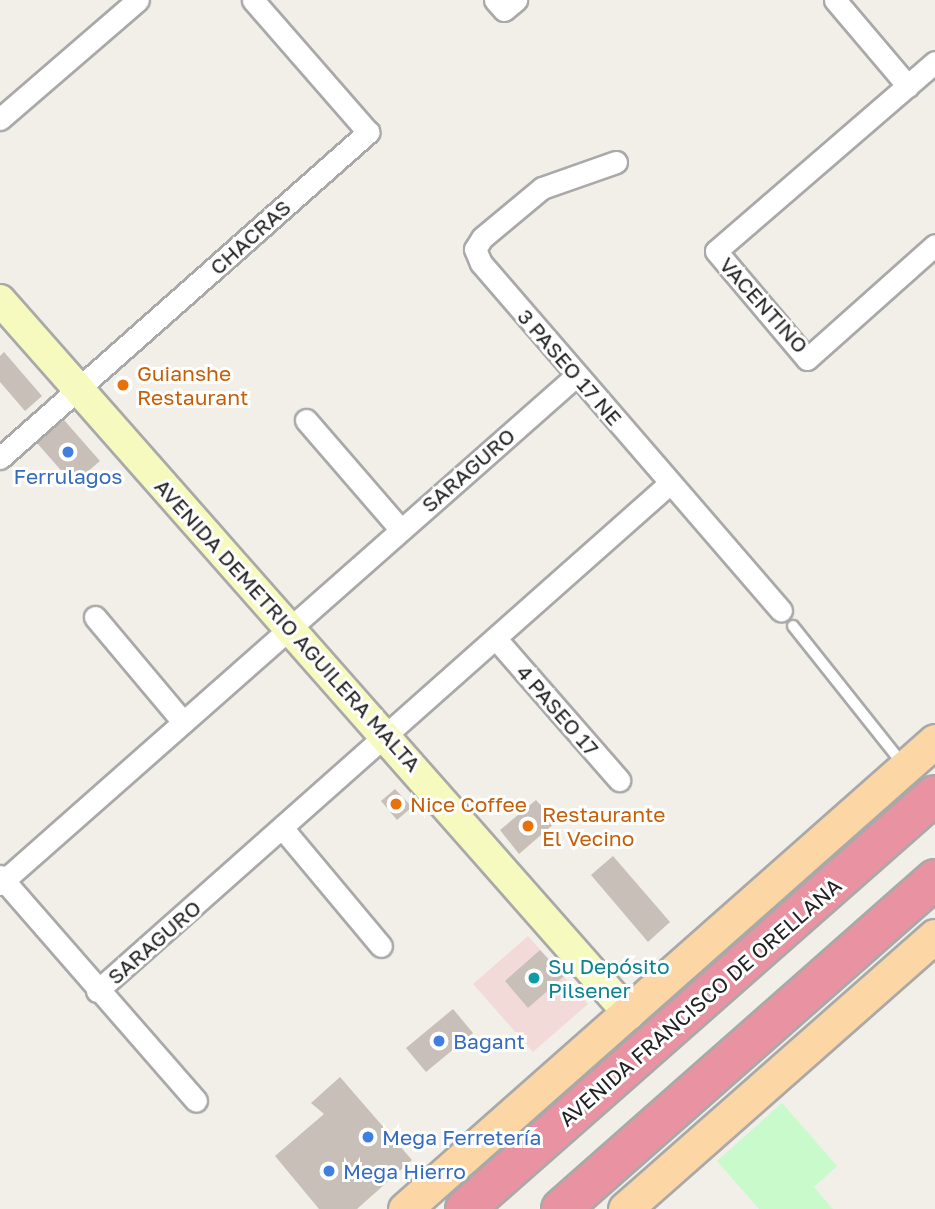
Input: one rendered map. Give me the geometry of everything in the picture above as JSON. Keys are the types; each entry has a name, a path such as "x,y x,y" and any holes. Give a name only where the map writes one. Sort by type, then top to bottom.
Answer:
{"highway":[{"name":"AVENIDA FRANCISCO DE ORELLANA","path":"465,1209 935,795"},
{"path":"561,1209 935,879"}],"main road":[{"name":"AVENIDA FRANCISCO DE ORELLANA","path":"405,1209 935,741"},
{"path":"625,1209 935,936"}],"street":[{"path":"0,119 138,0"},
{"name":"CHACRAS","path":"0,458 368,132 253,0"},
{"path":"495,0 504,10 516,0"},
{"path":"835,0 908,86"},
{"name":"VACENTINO","path":"935,62 716,251 807,359 935,245"},
{"name":"3 PASEO 17 NE","path":"616,162 542,188 482,238 475,249 481,263 787,618"},
{"name":"AVENIDA DEMETRIO AGUILERA MALTA","path":"0,300 388,737 629,1014"},
{"name":"SARAGURO","path":"577,375 291,629 1,880 97,991 284,830 670,484"},
{"path":"306,420 401,530"},
{"path":"95,617 183,722"},
{"name":"4 PASEO 17","path":"497,640 619,780"},
{"path":"284,830 381,946"},
{"path":"97,991 196,1101"}],"lane":[{"name":"3 PASEO 17 NE","path":"787,618 906,768"}],"shaded area":[{"name":"Su Depósito Pilsener","path":"528,936 588,1004 533,1052 473,984"}],"green space":[{"path":"782,1103 837,1166 814,1187 833,1209 759,1209 717,1161"}],"building":[{"path":"4,352 42,396 25,411 0,382 0,356"},
{"name":"Ferrulagos","path":"64,420 100,461 73,484 37,443"},
{"name":"Nice Coffee","path":"395,789 412,807 397,820 381,801"},
{"name":"Restaurante El Vecino","path":"536,800 556,822 519,854 500,830"},
{"path":"613,856 670,922 648,942 591,875"},
{"name":"Su Depósito Pilsener","path":"540,950 564,976 528,1008 505,981"},
{"name":"Bagant","path":"453,1009 473,1033 426,1072 406,1048"},
{"path":"340,1077 412,1160 357,1209 319,1209 275,1156 324,1114 311,1103"}],"place":[{"name":"Guianshe Restaurant","path":"123,385"},
{"name":"Ferrulagos","path":"68,452"},
{"name":"Nice Coffee","path":"396,804"},
{"name":"Restaurante El Vecino","path":"528,826"},
{"name":"Su Depósito Pilsener","path":"534,978"},
{"name":"Bagant","path":"439,1041"},
{"name":"Mega Ferretería","path":"368,1137"},
{"name":"Mega Hierro","path":"329,1171"}]}
